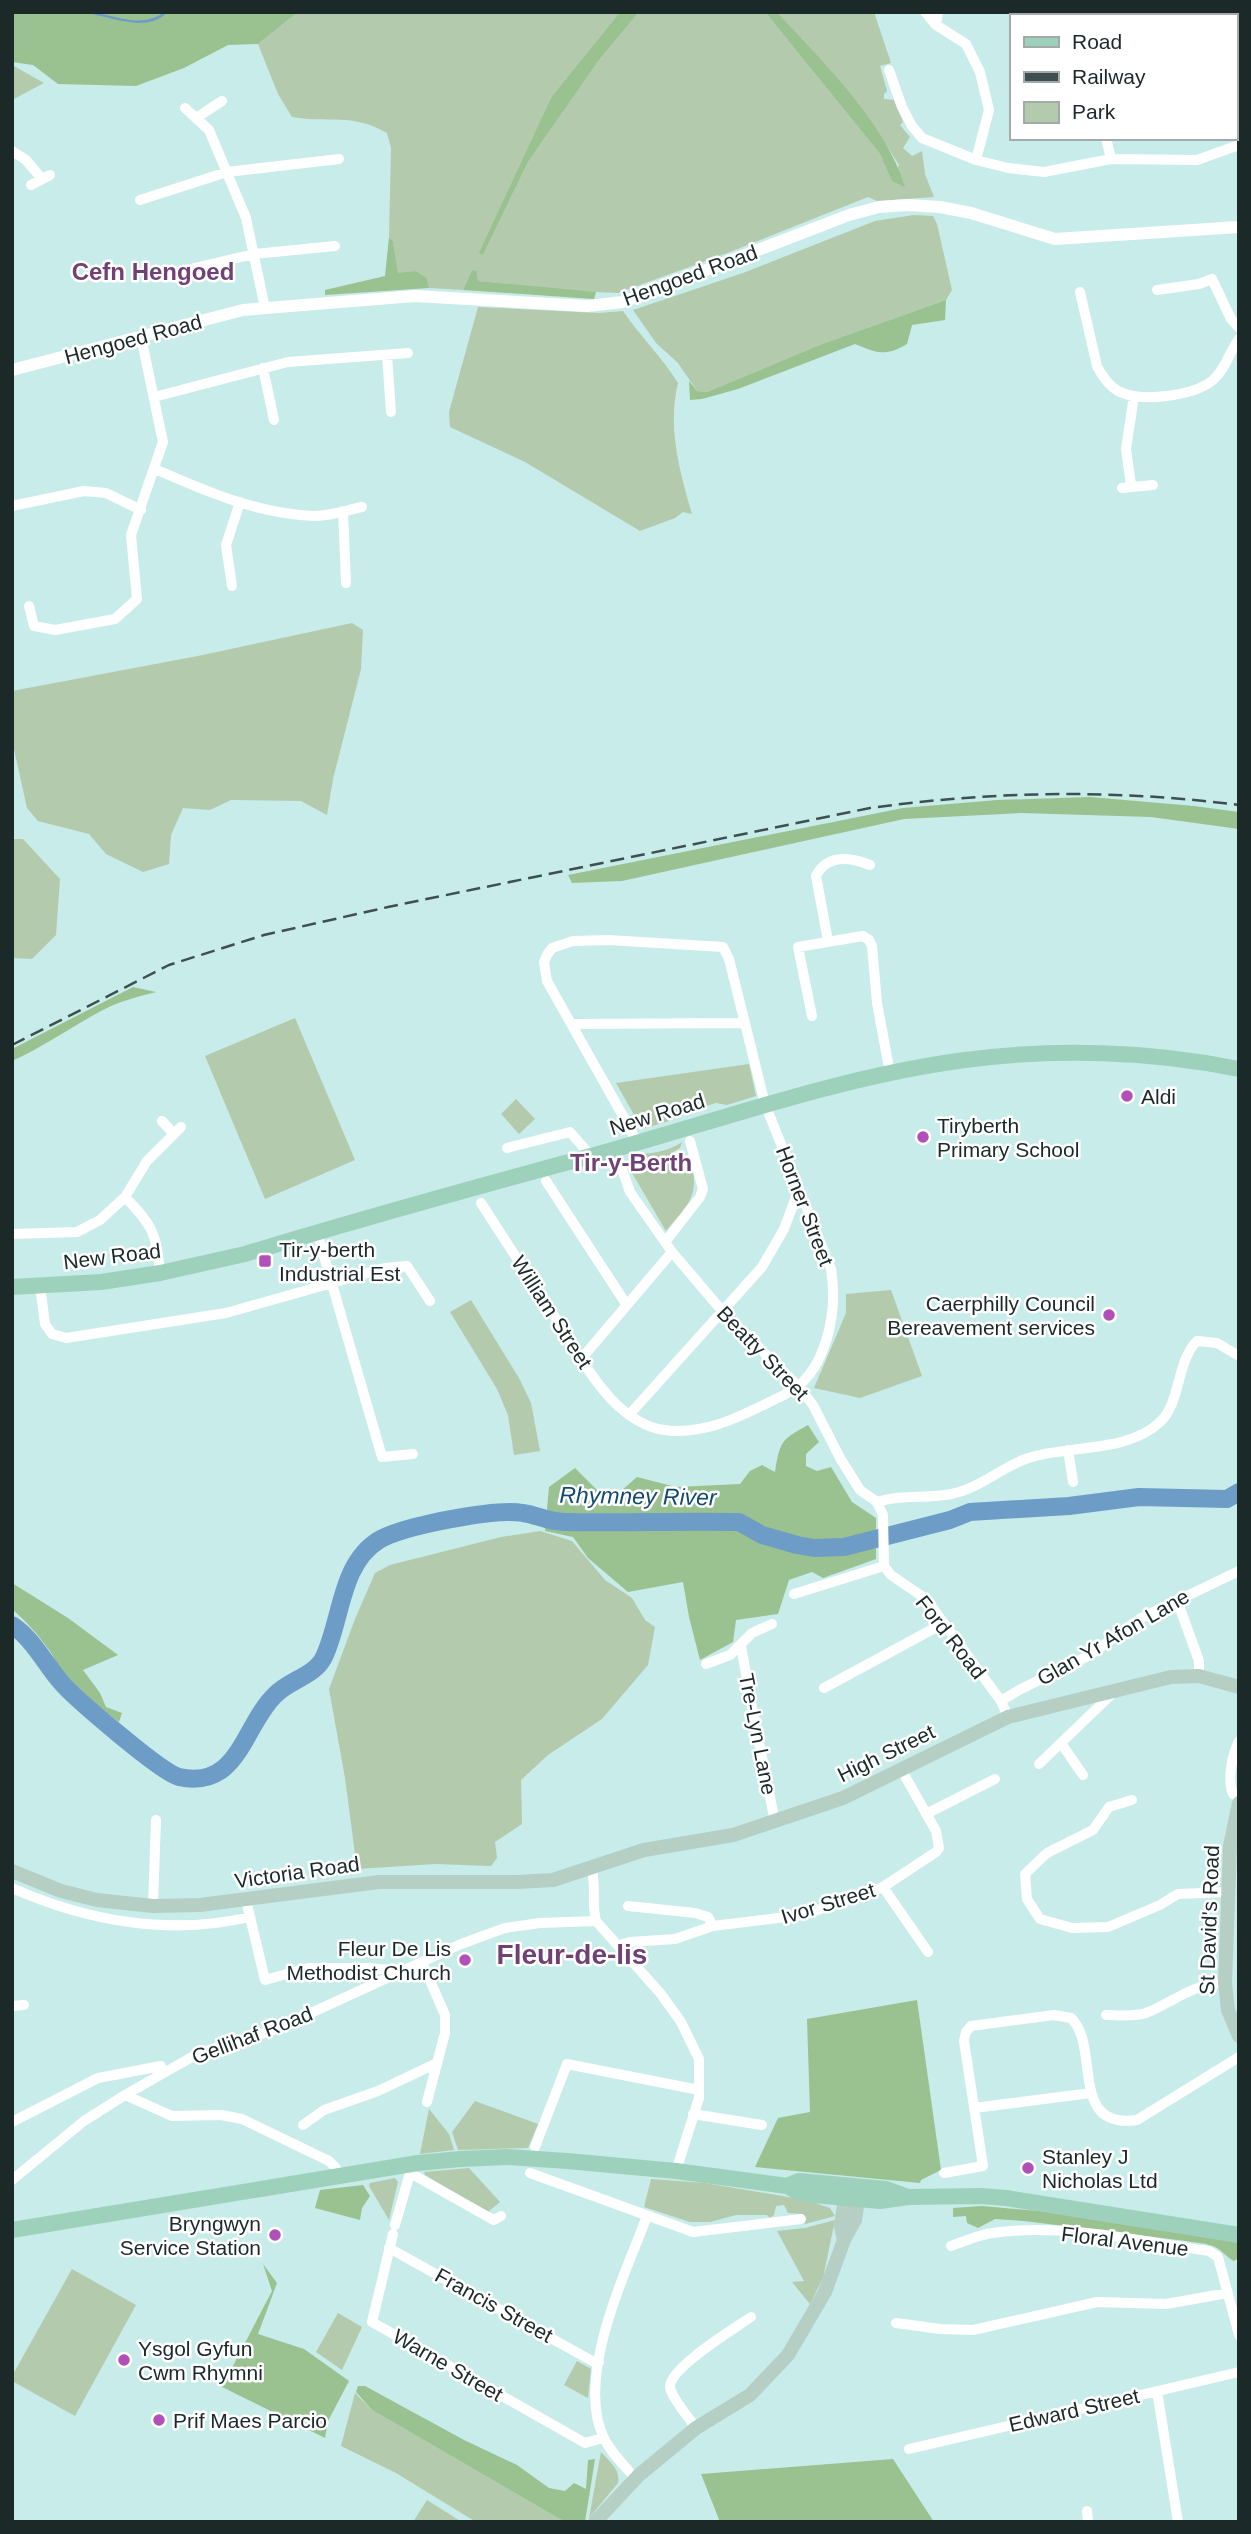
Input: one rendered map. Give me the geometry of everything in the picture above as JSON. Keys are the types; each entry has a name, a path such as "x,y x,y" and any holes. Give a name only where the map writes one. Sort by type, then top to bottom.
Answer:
{"main road":[{"name":"New Road","path":"12,1287 101,1282 160,1273 245,1254 765,1104 890,1073 966,1060 1044,1054 1155,1057 1239,1069"},
{"name":"High Street","path":"591,1867 645,1850 733,1835 843,1798 1008,1717 1171,1677 1199,1676 1239,1687"},
{"name":"St David's Road","path":"1239,1803 1230,1846 1225,1983 1228,2010 1239,2036"},
{"name":"Victoria Road","path":"12,1871 61,1891 97,1899 153,1906 200,1905 379,1882 553,1880 591,1867"},
{"path":"12,2230 460,2159 507,2157 676,2171 787,2186 799,2181 853,2193 886,2189 908,2197 1006,2198 1239,2235"},
{"path":"595,2522 635,2479 696,2428 750,2395 788,2355 825,2292 844,2240 852,2229 853,2193"}],"street":[{"path":"934,16 965,44 980,72 989,110 976,159"},
{"path":"889,70 902,107 922,138 1008,168 1044,172 1111,159 1197,160 1239,145"},
{"path":"196,118 222,101"},
{"path":"185,108 209,130 246,218 265,308"},
{"path":"1106,140 1111,159"},
{"path":"12,151 26,160 41,180"},
{"path":"140,200 227,172 339,159"},
{"name":"Hengoed Road","path":"12,370 243,310 415,296 587,306 623,302 849,215 879,207 940,207 971,213 1055,239 1239,227"},
{"path":"157,277 254,254 335,246"},
{"path":"1157,290 1199,284 1212,279 1231,319 1239,328"},
{"path":"1080,292 1097,366 1102,376 1119,392 1151,397 1202,388 1223,369 1231,348 1239,339"},
{"path":"29,606 34,626 55,630 114,619 137,599 131,535 163,442 141,337"},
{"path":"154,397 288,362 408,353"},
{"path":"387,355 391,412"},
{"path":"263,369 274,420"},
{"path":"1134,396 1126,449 1126,486 1153,485"},
{"path":"155,469 225,499 283,512 316,516 362,507"},
{"path":"12,506 84,491 106,493 141,510"},
{"path":"233,586 226,545 240,502"},
{"path":"343,511 346,583"},
{"path":"828,941 816,876 818,872 830,861 843,858 853,858 870,864"},
{"path":"812,1016 798,947 863,936 869,940 890,1073"},
{"name":"Horner Street","path":"572,1024 547,981 544,962 547,955 562,943 608,940 723,947 729,959 765,1104 825,1250 835,1291 825,1343 810,1373 799,1387"},
{"path":"636,1143 572,1024 743,1023"},
{"path":"12,1234 77,1231 100,1220 125,1197 147,1161 177,1130 162,1121"},
{"path":"507,1148 570,1132 591,1156"},
{"path":"582,1358 669,1247 700,1197 703,1189 690,1141"},
{"name":"Beatty Street","path":"615,1149 630,1192 669,1247 723,1312 799,1387 813,1405 839,1458 860,1490 877,1502 883,1515 884,1562"},
{"path":"546,1181 626,1304"},
{"path":"629,1415 750,1282 772,1252 799,1189"},
{"path":"125,1197 148,1221 157,1240 160,1273"},
{"name":"William Street","path":"481,1203 602,1389 629,1415 646,1426 678,1431 706,1429 749,1412 799,1387"},
{"path":"317,1232 330,1285 382,1457 413,1454"},
{"path":"40,1286 45,1324 52,1334 66,1338 226,1313 385,1268 407,1266 430,1301"},
{"path":"877,1502 894,1496 950,1494 970,1489 1024,1460 1117,1443 1151,1430 1163,1420 1177,1390 1187,1351 1197,1341 1217,1343 1239,1356"},
{"path":"1068,1450 1073,1482"},
{"path":"794,1594 884,1562"},
{"name":"Ford Road","path":"884,1562 891,1575 926,1599 1001,1701 1008,1717"},
{"name":"Glan Yr Afon Lane","path":"1001,1701 1090,1655 1141,1618 1239,1571"},
{"path":"1177,1600 1199,1661 1199,1676"},
{"path":"824,1688 944,1623"},
{"name":"Tre-Lyn Lane","path":"706,1664 730,1655 752,1633 772,1624"},
{"name":"Tre-Lyn Lane","path":"741,1646 775,1822"},
{"path":"1039,1764 1116,1690"},
{"path":"1239,1741 1234,1750 1230,1785 1233,1794 1239,1797"},
{"path":"1061,1743 1083,1775"},
{"name":"Ivor Street","path":"619,1945 675,1939 713,1927 803,1915 883,1887 939,1848 936,1831 901,1769"},
{"path":"926,1814 995,1779"},
{"path":"1132,1800 1109,1807 1093,1830 1047,1853 1025,1874 1027,1899 1040,1919 1072,1928 1108,1927 1160,1905 1178,1894 1228,1892"},
{"path":"153,1906 156,1820"},
{"path":"591,1867 594,1876 593,1911 596,1921 661,1994 681,2022 699,2059 699,2090 676,2171"},
{"path":"883,1887 928,1952"},
{"path":"12,1888 37,1899 95,1917 117,1920 171,1926 250,1917"},
{"path":"246,1900 265,1980 308,1968 402,1971"},
{"path":"628,1906 695,1913 708,1917 713,1927"},
{"name":"Gellihaf Road","path":"12,2180 72,2129 199,2053 274,2031 461,1944 505,1928 540,1923 596,1921"},
{"path":"422,1962 445,2012 445,2033 427,2102"},
{"path":"1106,2015 1144,2014 1182,1993 1212,1983 1225,1983"},
{"path":"944,2173 983,2166 964,2041 968,2028 975,2024 1054,2015 1071,2018 1081,2033 1091,2093 1097,2105 1108,2116 1122,2120 1137,2120 1239,2057"},
{"path":"303,2125 324,2110 378,2091 437,2063"},
{"path":"535,2147 567,2063 699,2090"},
{"path":"12,2122 98,2078 161,2066"},
{"path":"974,2108 1091,2093"},
{"path":"125,2095 172,2116 222,2115 242,2119 334,2164 338,2177"},
{"path":"693,2114 762,2125"},
{"path":"409,2169 489,2218 494,2220 501,2216"},
{"name":"Warne Street","path":"409,2169 372,2322 585,2443 603,2438"},
{"path":"530,2173 693,2232 801,2219"},
{"path":"780,2208 782,2221"},
{"path":"635,2479 603,2438 595,2402 603,2333 647,2216"},
{"name":"Floral Avenue","path":"951,2246 989,2233 1021,2230 1097,2235 1209,2251 1218,2257 1239,2335"},
{"name":"Francis Street","path":"389,2248 594,2362 599,2362"},
{"path":"896,2323 973,2330 1097,2302 1166,2304 1228,2293"},
{"path":"696,2428 670,2391 670,2382 674,2375 707,2348 751,2317"},
{"name":"Edward Street","path":"909,2449 1239,2372"},
{"path":"1157,2391 1178,2522"}],"green space":[{"path":"12,12 298,12 258,44 228,45 184,68 136,86 58,84 33,65 12,62"},
{"path":"298,12 620,12 552,96 483,255 528,162 599,60 639,12 765,12 880,154 892,180 899,165 869,118 777,12 874,12 891,63 880,66 887,91 884,99 894,100 903,122 900,125 910,137 903,148 912,156 922,151 925,174 934,197 877,201 868,197 618,293 478,281 477,271 472,270 463,290 429,288 427,278 416,271 398,274 393,241 389,237 391,148 387,133 351,121 292,117 278,94 258,44"},
{"path":"620,12 639,12 599,60 528,162 483,255 479,253 552,96"},
{"path":"765,12 777,12 851,94 883,139 905,187 892,181 880,154"},
{"path":"1102,12 1239,12 1239,90 1237,91 1237,14"},
{"path":"12,65 44,83 12,100"},
{"path":"914,215 933,216 937,224 952,290 946,300 822,344 707,392 697,391 678,363 656,343 633,310 743,273 875,221"},
{"path":"389,237 393,241 398,273 416,271 427,278 429,288 325,295 325,290 385,276"},
{"path":"472,270 477,271 478,281 596,292 594,299 463,290"},
{"path":"946,300 945,320 912,325 907,344 893,351 875,351 855,344 738,389 690,400 689,381 697,391 707,392 822,344"},
{"path":"478,307 599,313 623,311 678,383 674,433 679,466 692,514 683,512 675,518 640,531 525,462 450,427 449,412"},
{"path":"352,623 363,630 361,669 333,779 327,815 301,801 231,800 210,810 183,808 171,835 169,864 143,872 106,854 89,834 38,821 27,808 12,740 12,691 203,655"},
{"path":"1090,797 1239,812 1239,829 1151,817 1021,813 904,819 622,881 572,883 568,875 903,808 997,800"},
{"path":"12,839 23,839 60,879 56,935 32,959 12,958"},
{"path":"133,987 156,992 106,1008 12,1061 12,1049"},
{"path":"295,1018 355,1160 265,1199 205,1056"},
{"path":"749,1064 756,1096 727,1105 716,1103 703,1107 695,1106 669,1121 642,1129 616,1083"},
{"path":"516,1099 535,1119 519,1134 501,1114"},
{"path":"682,1142 680,1148 673,1152 675,1160 685,1158 692,1163 694,1185 690,1201 666,1231 632,1173 631,1153 658,1152"},
{"path":"891,1290 922,1376 860,1398 814,1388 846,1313 846,1294"},
{"path":"471,1300 519,1378 531,1403 540,1451 514,1455 508,1415 497,1389 450,1312"},
{"path":"808,1425 819,1442 806,1454 806,1466 817,1471 831,1467 852,1502 876,1518 876,1559 823,1578 812,1572 789,1580 778,1614 736,1620 733,1642 700,1660 683,1582 628,1592 588,1558 573,1537 545,1531 549,1487 575,1468 601,1494 613,1498 637,1477 676,1487 740,1484 750,1471 762,1465 775,1472 783,1442"},
{"path":"540,1531 572,1541 605,1580 632,1598 645,1620 655,1627 648,1665 602,1719 548,1755 521,1780 522,1824 495,1842 497,1858 491,1866 435,1864 357,1869 345,1778 329,1689 375,1573 390,1565 501,1537"},
{"path":"12,1583 68,1618 118,1655 83,1670 100,1693 106,1707 122,1713 119,1722 88,1697 59,1667 51,1652 12,1609"},
{"path":"917,2000 941,2170 920,2183 755,2167 778,2118 810,2112 807,2019"},
{"path":"475,2101 538,2124 528,2148 458,2150 452,2132"},
{"path":"429,2109 449,2134 454,2150 420,2154"},
{"path":"469,2168 500,2202 488,2212 424,2172"},
{"path":"395,2178 398,2182 389,2220 369,2186 370,2183"},
{"path":"651,2179 705,2183 806,2200 830,2208 835,2216 805,2224 803,2214 788,2213 784,2205 776,2206 774,2215 770,2218 767,2215 736,2215 710,2222 690,2222 644,2207"},
{"path":"363,2185 370,2196 362,2208 360,2220 315,2208 320,2190"},
{"path":"982,2206 1061,2213 1239,2242 1239,2258 1234,2261 1212,2246 1186,2241 995,2219 978,2228 967,2223 966,2216 953,2217 953,2208"},
{"path":"835,2220 823,2278 810,2304 792,2282 804,2281 777,2231 805,2228"},
{"path":"263,2264 277,2283 258,2334 304,2349 349,2381 328,2421 325,2438 222,2387 272,2291"},
{"path":"72,2269 136,2305 75,2416 12,2381 12,2376"},
{"path":"338,2313 362,2327 342,2370 316,2352"},
{"path":"577,2361 591,2369 588,2398 564,2385"},
{"path":"358,2386 365,2386 464,2440 517,2465 549,2488 565,2491 574,2483 586,2489 588,2460 595,2459 585,2522 565,2522 372,2410 356,2392"},
{"path":"355,2393 372,2410 565,2522 476,2522 396,2473 341,2446"},
{"path":"601,2452 616,2470 618,2483 589,2518"},
{"path":"893,2459 934,2522 720,2522 701,2474"},
{"path":"427,2500 462,2522 413,2522"}],"waterway":[{"path":"89,12 139,22 158,18 166,12"},
{"name":"Rhymney River","path":"12,1625 32,1644 68,1690 118,1734 155,1763 179,1777 199,1778 215,1774 227,1765 275,1695 315,1669 330,1642 356,1563 366,1550 379,1540 408,1529 471,1516 510,1512 564,1522 739,1522 762,1535 797,1545 814,1548 844,1547 950,1520 970,1512 1069,1506 1139,1497 1227,1499 1239,1492"}],"railway":[{"path":"12,1045 169,965 264,935 870,808 962,798 1054,794 1146,796 1239,805"}],"place":[{"name":"Aldi","path":"1127,1096"},
{"name":"Tiryberth Primary School","path":"923,1137"},
{"name":"Tir-y-berth Industrial Est","path":"265,1261"},
{"name":"Caerphilly Council Bereavement services","path":"1109,1315"},
{"name":"Fleur De Lis Methodist Church","path":"465,1960"},
{"name":"Stanley J Nicholas Ltd","path":"1028,2168"},
{"name":"Bryngwyn Service Station","path":"275,2235"},
{"name":"Ysgol Gyfun Cwm Rhymni","path":"124,2360"},
{"name":"Prif Maes Parcio","path":"159,2420"}],"district":[{"name":"Cefn Hengoed","path":"153,271"},
{"name":"Tir-y-Berth","path":"631,1162"},
{"name":"Fleur-de-lis","path":"572,1954"}]}
